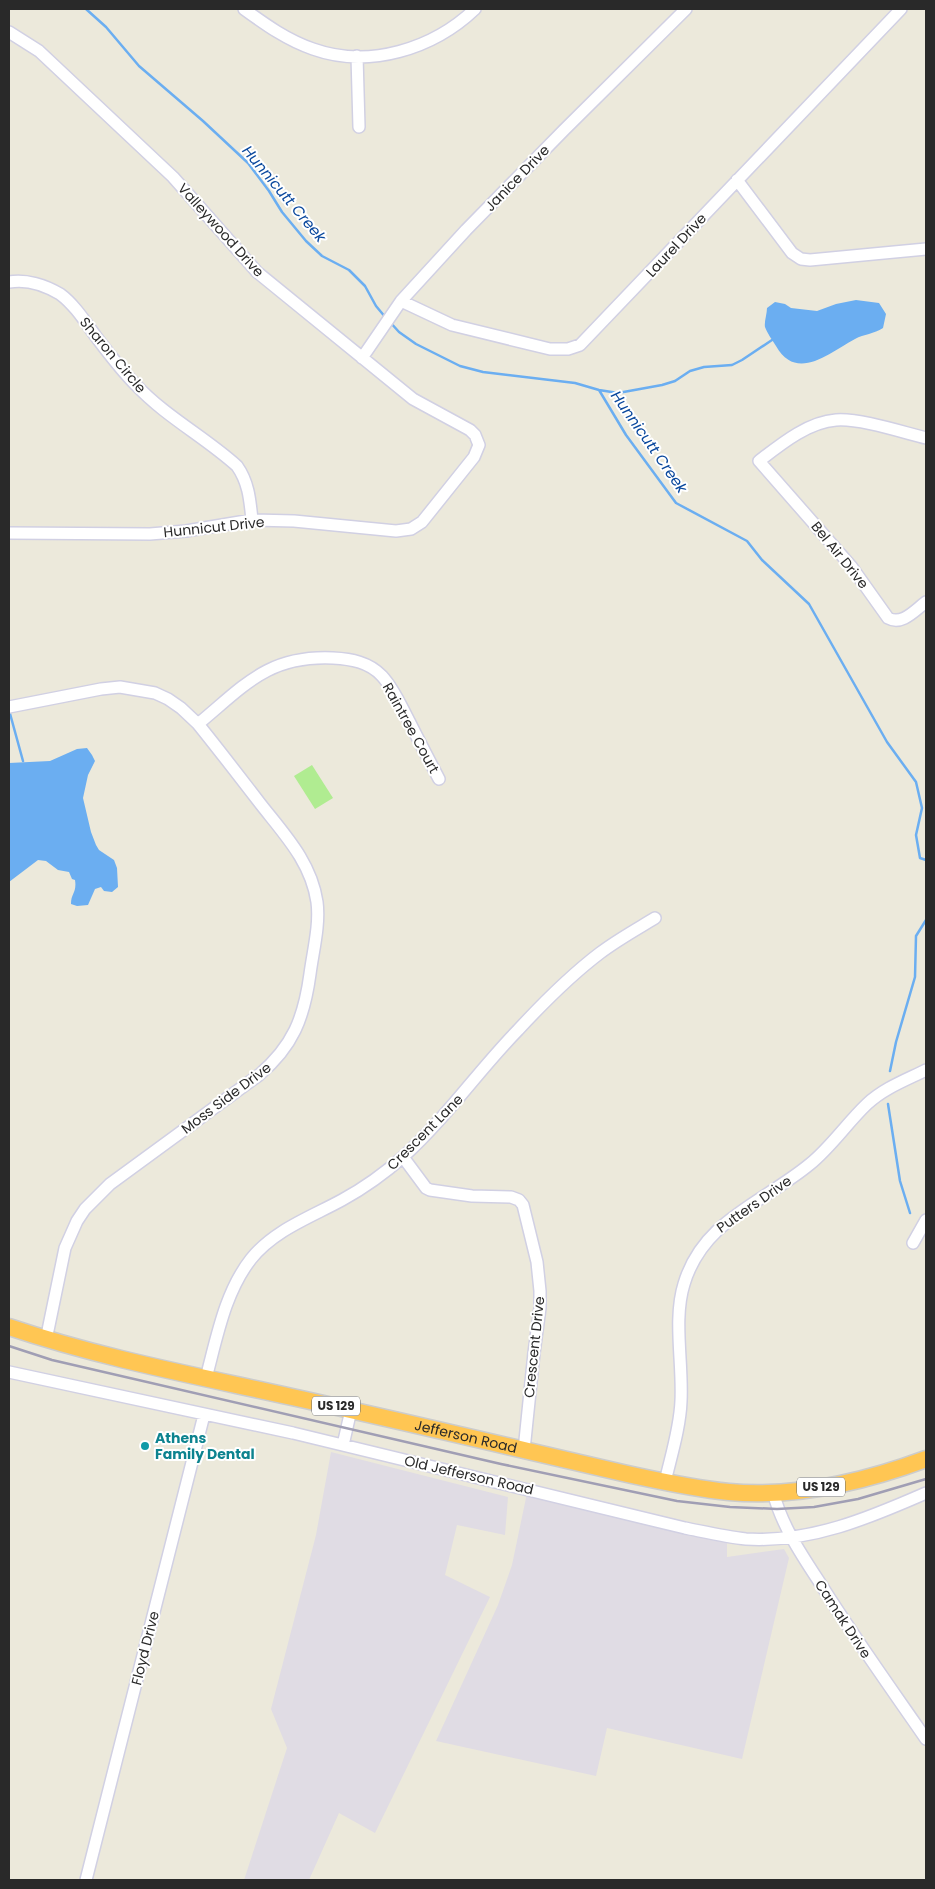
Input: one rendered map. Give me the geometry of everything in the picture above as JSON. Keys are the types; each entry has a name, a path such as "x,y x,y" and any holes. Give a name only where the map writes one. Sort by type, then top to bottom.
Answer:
{"highway":[{"name":"Jefferson Road","path":"9,1327 46,1340 116,1358 665,1482 730,1492 773,1492 848,1483 877,1476 926,1459"}],"street":[{"path":"244,9 281,35 302,45 335,55 357,56 389,54 421,45 456,25 475,9"},
{"name":"Janice Drive","path":"362,358 402,301 486,209 686,9"},
{"name":"Laurel Drive","path":"402,301 452,325 550,350 574,348 586,341 900,9"},
{"name":"Valleywood Drive","path":"9,32 39,51 173,177 257,272 413,399 470,430 475,435 479,445 474,457"},
{"path":"357,56 359,127"},
{"path":"737,180 787,248 800,259 810,260 926,249"},
{"name":"Sharon Circle","path":"9,282 30,282 43,286 62,296 136,386 171,416 237,466 243,474 248,487 252,520"},
{"name":"Bel Air Drive","path":"926,438 857,421 835,420 811,427 779,446 759,461 854,570 888,618 895,621 901,620 926,602"},
{"name":"Hunnicut Drive","path":"9,534 150,534 252,520 294,521 396,531 406,530 417,526 428,516 474,457"},
{"name":"Raintree Court","path":"198,724 254,677 272,668 292,661 313,658 360,662 372,667 389,685 439,779"},
{"name":"Moss Side Drive","path":"9,707 120,687 146,691 168,700 181,708 198,724 296,848 310,876 317,903 317,926 305,1007 292,1039 273,1063 259,1075 110,1184 85,1209 64,1248 46,1340"},
{"name":"Crescent Lane","path":"206,1378 232,1290 242,1272 271,1238 362,1189 403,1157 432,1128 517,1031 576,973 601,952 655,918"},
{"name":"Putters Drive","path":"665,1482 681,1402 680,1300 689,1268 696,1254 704,1243 723,1225 816,1159 867,1104 879,1094 926,1070"},
{"name":"Crescent Drive","path":"403,1157 426,1188 430,1190 472,1196 512,1197 519,1200 523,1205 537,1262 540,1291 540,1308 524,1450"},
{"path":"913,1244 926,1220"},
{"name":"Old Jefferson Road","path":"9,1372 343,1445 685,1528 744,1539 816,1534 843,1526 926,1493"},
{"path":"343,1445 351,1410"},
{"name":"Floyd Drive","path":"86,1880 204,1415"},
{"name":"Camak Drive","path":"773,1492 777,1509 791,1537 863,1650 926,1738"},
{"path":"916,1724 926,1717"}],"shaded area":[{"path":"331,1452 508,1497 505,1535 457,1525 445,1575 490,1597 375,1833 339,1813 309,1880 244,1880 287,1748 271,1709 316,1535"},
{"path":"527,1493 727,1542 727,1557 784,1549 789,1558 742,1759 607,1728 596,1776 436,1741 498,1605 512,1565"}],"green space":[{"path":"312,765 333,798 315,809 294,776"}],"water":[{"path":"856,300 879,303 886,314 883,328 858,337 825,357 814,361 794,362 784,357 765,327 767,308 775,302 785,304 791,308 817,311 836,304"},
{"path":"87,748 95,761 88,775 83,798 96,845 99,850 114,860 117,868 118,887 112,892 104,891 101,887 95,889 88,905 77,906 71,904 75,880 72,879 69,872 58,870 46,861 38,860 9,882 9,763 50,761 77,749"}],"waterway":[{"name":"Hunnicutt Creek","path":"86,9 106,27 139,66 248,163 282,212 306,241 322,256 349,270 365,286 376,306 386,318"},
{"name":"Hunnicutt Creek","path":"390,322 399,332 416,344 460,366 483,372 575,383 618,393 662,385 675,381 690,371 704,367 732,365 772,340"},
{"name":"Hunnicutt Creek","path":"599,390 626,435 676,503 747,541 762,560 809,604 887,742 916,782 922,808 916,835 920,858 926,860"},
{"path":"9,710 23,761"},
{"name":"Hunnicutt Creek","path":"890,1071 896,1042 915,977 916,936 926,920"},
{"name":"Hunnicutt Creek","path":"888,1104 900,1181 910,1213"}],"railway":[{"path":"9,1346 52,1360 501,1464 677,1501 730,1507 777,1509 814,1507 858,1499 926,1479"}],"place":[{"name":"Athens Family Dental","path":"145,1446"}]}
